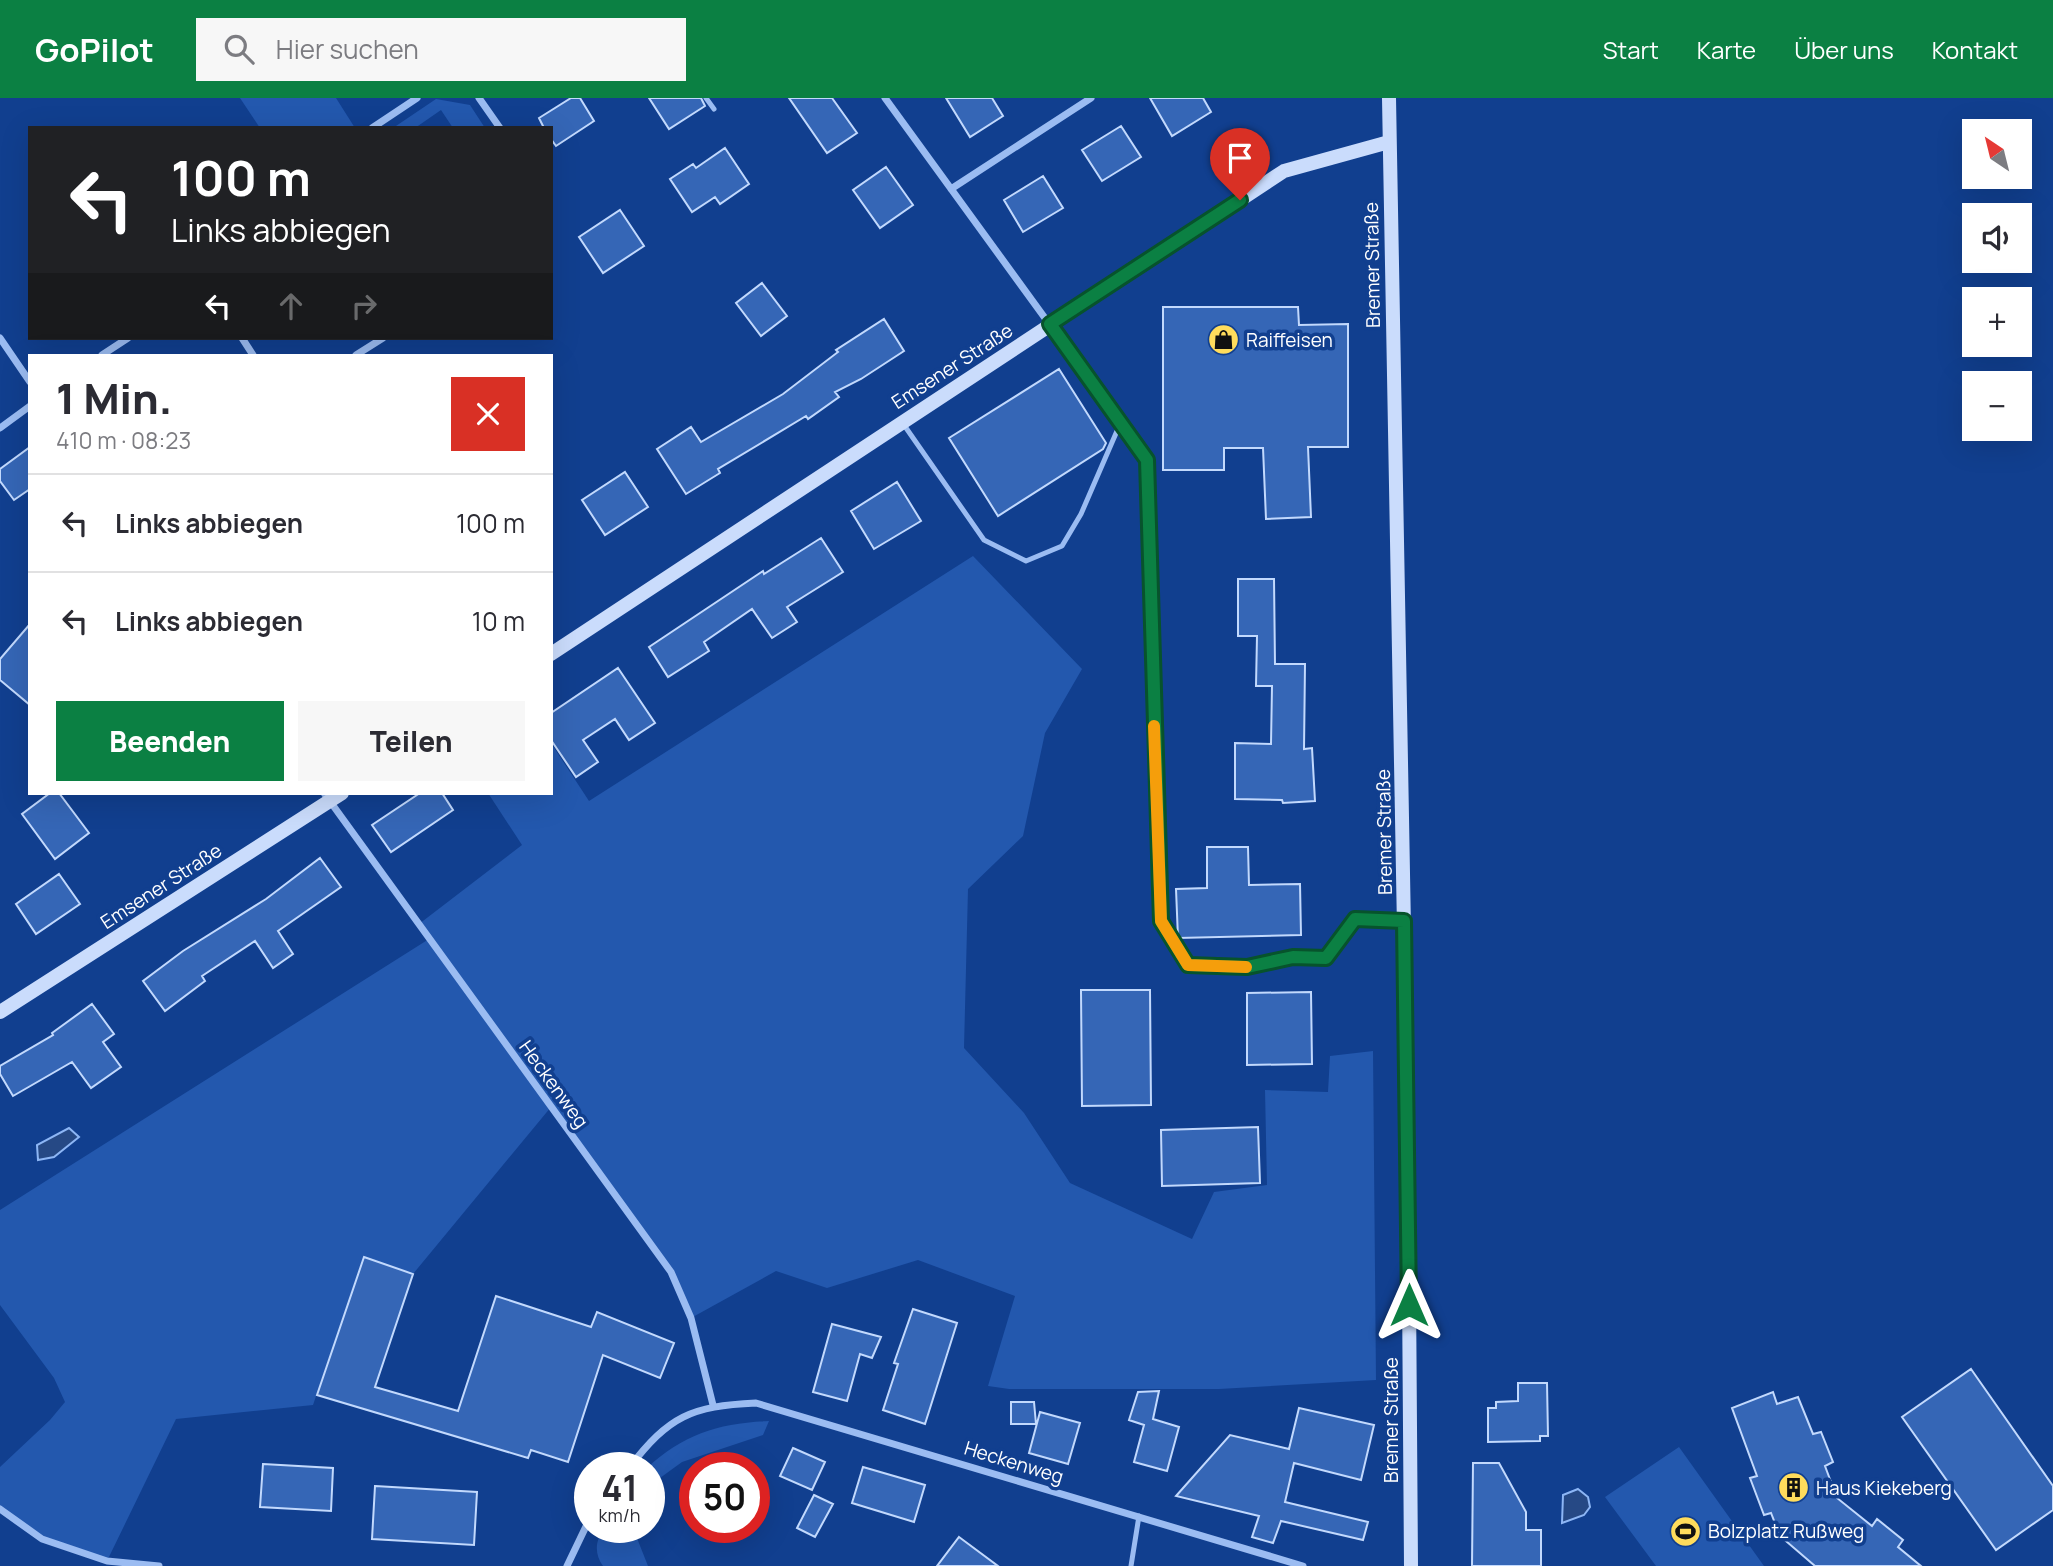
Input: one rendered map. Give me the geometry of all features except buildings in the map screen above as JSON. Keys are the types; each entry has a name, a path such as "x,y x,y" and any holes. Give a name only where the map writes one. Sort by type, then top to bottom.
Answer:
{"main road":[{"name":"Bremer Straße","path":"1389,98 1404,921 1411,1566"},
{"name":"Emsener Straße","path":"553,653 1284,171 1389,142"},
{"name":"Emsener Straße","path":"0,1012 332,795"}],"street":[{"path":"375,126 417,98"},
{"path":"886,98 1050,324"},
{"path":"951,189 1091,98"},
{"path":"485,100 499,126"},
{"path":"0,338 28,379"},
{"path":"104,354 125,340"},
{"path":"358,354 380,340"},
{"path":"0,428 28,407"},
{"name":"Heckenweg","path":"332,795 670,1272 691,1318 713,1405"},
{"name":"Heckenweg","path":"641,1452 649,1442 680,1417 713,1405 756,1403 789,1410 1303,1566"},
{"path":"0,1509 42,1539 107,1561 159,1566"},
{"path":"567,1566 578,1543"}],"lane":[{"path":"706,98 714,108"},
{"path":"1050,324 1147,460 1161,921 1188,965 1247,967 1293,957 1326,958 1355,919 1404,921"},
{"path":"902,422 984,540 1026,561 1062,546 1081,514 1120,424"},
{"path":"1130,1566 1139,1516"}],"shaded area":[{"path":"240,98 336,98 354,126 259,126"},
{"path":"436,99 470,105 484,126 452,126 441,110 418,126 396,126"},
{"path":"973,556 1082,669 1045,733 1023,836 968,889 964,1048 1024,1113 1070,1183 1192,1239 1214,1192 1267,1185 1265,1090 1328,1092 1330,1056 1373,1051 1376,1380 1219,1389 1009,1389 988,1386 1015,1296 918,1260 827,1288 776,1271 691,1318 670,1272 551,1107 413,1274 363,1258 313,1405 176,1419 107,1561 42,1539 0,1509 0,1467 50,1420 65,1402 54,1378 0,1305 0,1210 429,939 419,924 522,845 489,795 553,795 553,746 589,801"},
{"path":"69,1128 79,1137 54,1157 38,1160 37,1145"},
{"path":"769,1421 763,1435 712,1452 679,1452 679,1464 665,1474 665,1453 674,1447 703,1432"},
{"name":"Bolzplatz Rußweg","path":"1679,1447 1764,1566 1656,1566 1605,1497"},
{"path":"1578,1489 1588,1497 1590,1507 1584,1515 1562,1523 1563,1495"},
{"path":"598,1543 639,1543 648,1566 603,1566"}],"slow traffic":[{"path":"1154,726 1161,921 1188,965 1246,967"}],"place":[{"name":"Raiffeisen","path":"1223,340"},
{"name":"Haus Kiekeberg","path":"1793,1488"},
{"name":"Bolzplatz Rußweg","path":"1685,1531"}],"route":[{"path":"1240,200 1050,324 1147,460 1161,921 1188,965 1247,967 1293,957 1326,958 1355,919 1404,921 1409,1305"}]}
